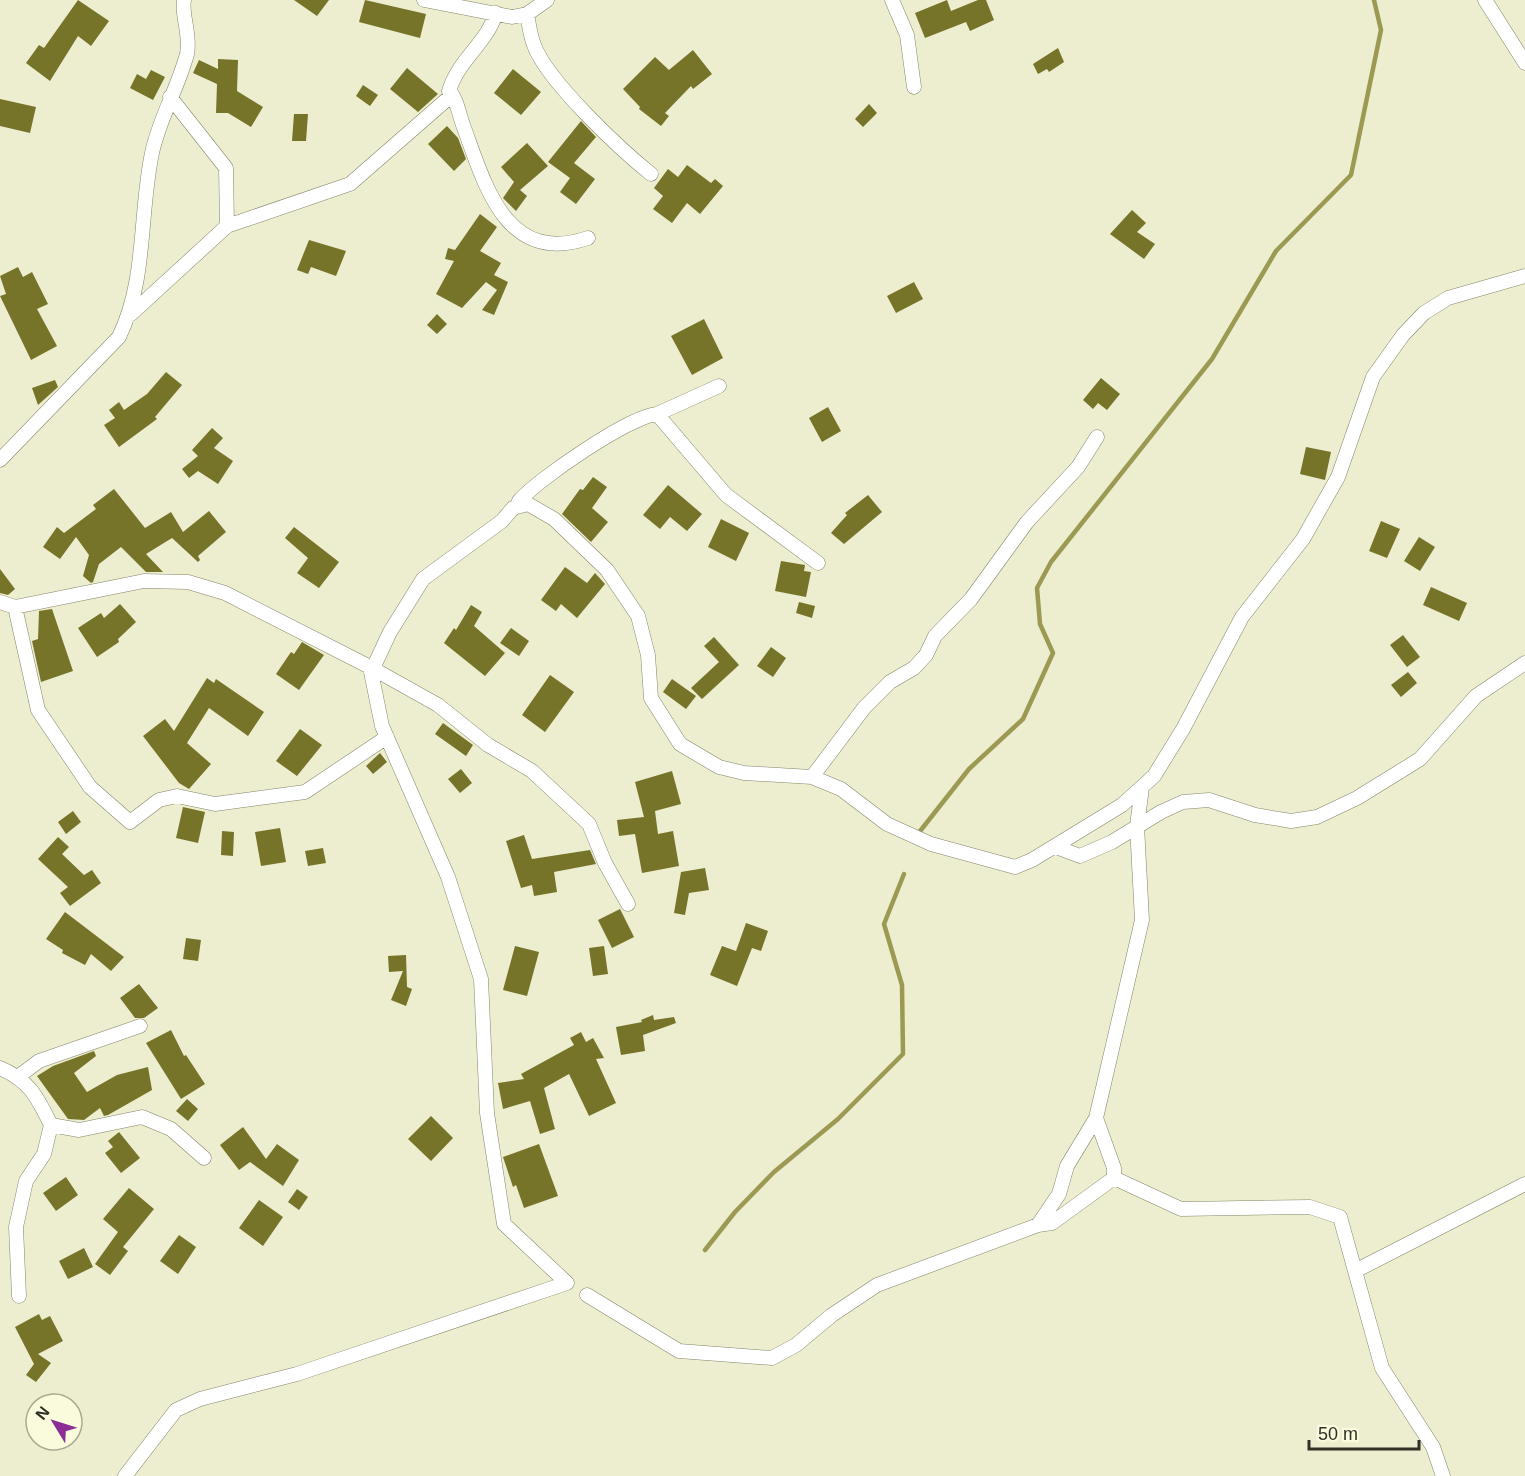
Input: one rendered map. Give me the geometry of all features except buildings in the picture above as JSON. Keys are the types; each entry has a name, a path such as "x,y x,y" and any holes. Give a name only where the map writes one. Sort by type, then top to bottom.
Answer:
{"street":[{"path":"424,0 512,17 527,14 547,0"},
{"path":"892,0 907,35 914,87"},
{"path":"1485,0 1525,63"},
{"path":"0,460 119,338 131,314 142,254 152,153 187,53 188,23 181,3"},
{"path":"496,13 492,28 453,75 449,91 490,198 511,226 536,239 568,245 588,238"},
{"path":"527,14 534,46 555,78 621,150 651,174"},
{"path":"131,314 226,226 350,184 452,95"},
{"path":"170,97 226,168 226,226"},
{"path":"370,667 375,664 390,632 423,579 502,521 513,508 528,504 542,510 607,570 638,616 648,655 651,698 680,744 719,767 744,772 813,777 841,789 887,824 941,847 1015,867 1056,847 1122,805 1155,776 1183,729 1242,617 1303,538 1338,477 1373,377 1403,335 1424,313 1448,298 1525,276"},
{"path":"522,505 519,501 542,478 616,432 719,386"},
{"path":"657,414 726,495 818,563"},
{"path":"813,777 864,708 890,682 914,668 926,655 935,636 971,599 1027,522 1078,467 1097,437"},
{"path":"0,602 15,607 144,581 188,582 225,593 370,667 438,705 488,745 532,771 589,824 605,863 628,904"},
{"path":"15,607 38,710 90,787 130,822 159,800 177,795 214,804 305,792 387,737"},
{"path":"1056,847 1080,856 1112,842 1183,802 1209,800 1255,815 1282,820 1317,818 1357,798 1420,759 1476,696 1525,663"},
{"path":"125,1476 176,1410 200,1399 297,1374 567,1283 504,1224 487,1113 481,979 448,877 382,726 370,667"},
{"path":"1038,1225 1059,1194 1067,1166 1096,1118 1142,920 1137,826 1142,787"},
{"path":"19,1076 39,1061 140,1026"},
{"path":"0,1068 19,1076 37,1096 51,1125 44,1154 26,1181 16,1227 19,1296"},
{"path":"51,1125 79,1130 142,1117 171,1130 204,1158"},
{"path":"1096,1118 1114,1168 1114,1178"},
{"path":"587,1295 679,1351 772,1358 796,1345 832,1315 877,1285 1038,1225 1052,1223 1114,1178"},
{"path":"1114,1178 1181,1209 1310,1208 1340,1217 1383,1368 1433,1447 1443,1476"},
{"path":"1355,1271 1525,1184"}],"waterway":[{"path":"917,835 969,769 1023,719 1053,653 1040,624 1037,588 1051,562 1212,359 1276,251 1351,175 1381,30 1374,0"},
{"path":"705,1250 735,1212 774,1172 838,1119 903,1054 902,985 884,924 904,874"}]}
